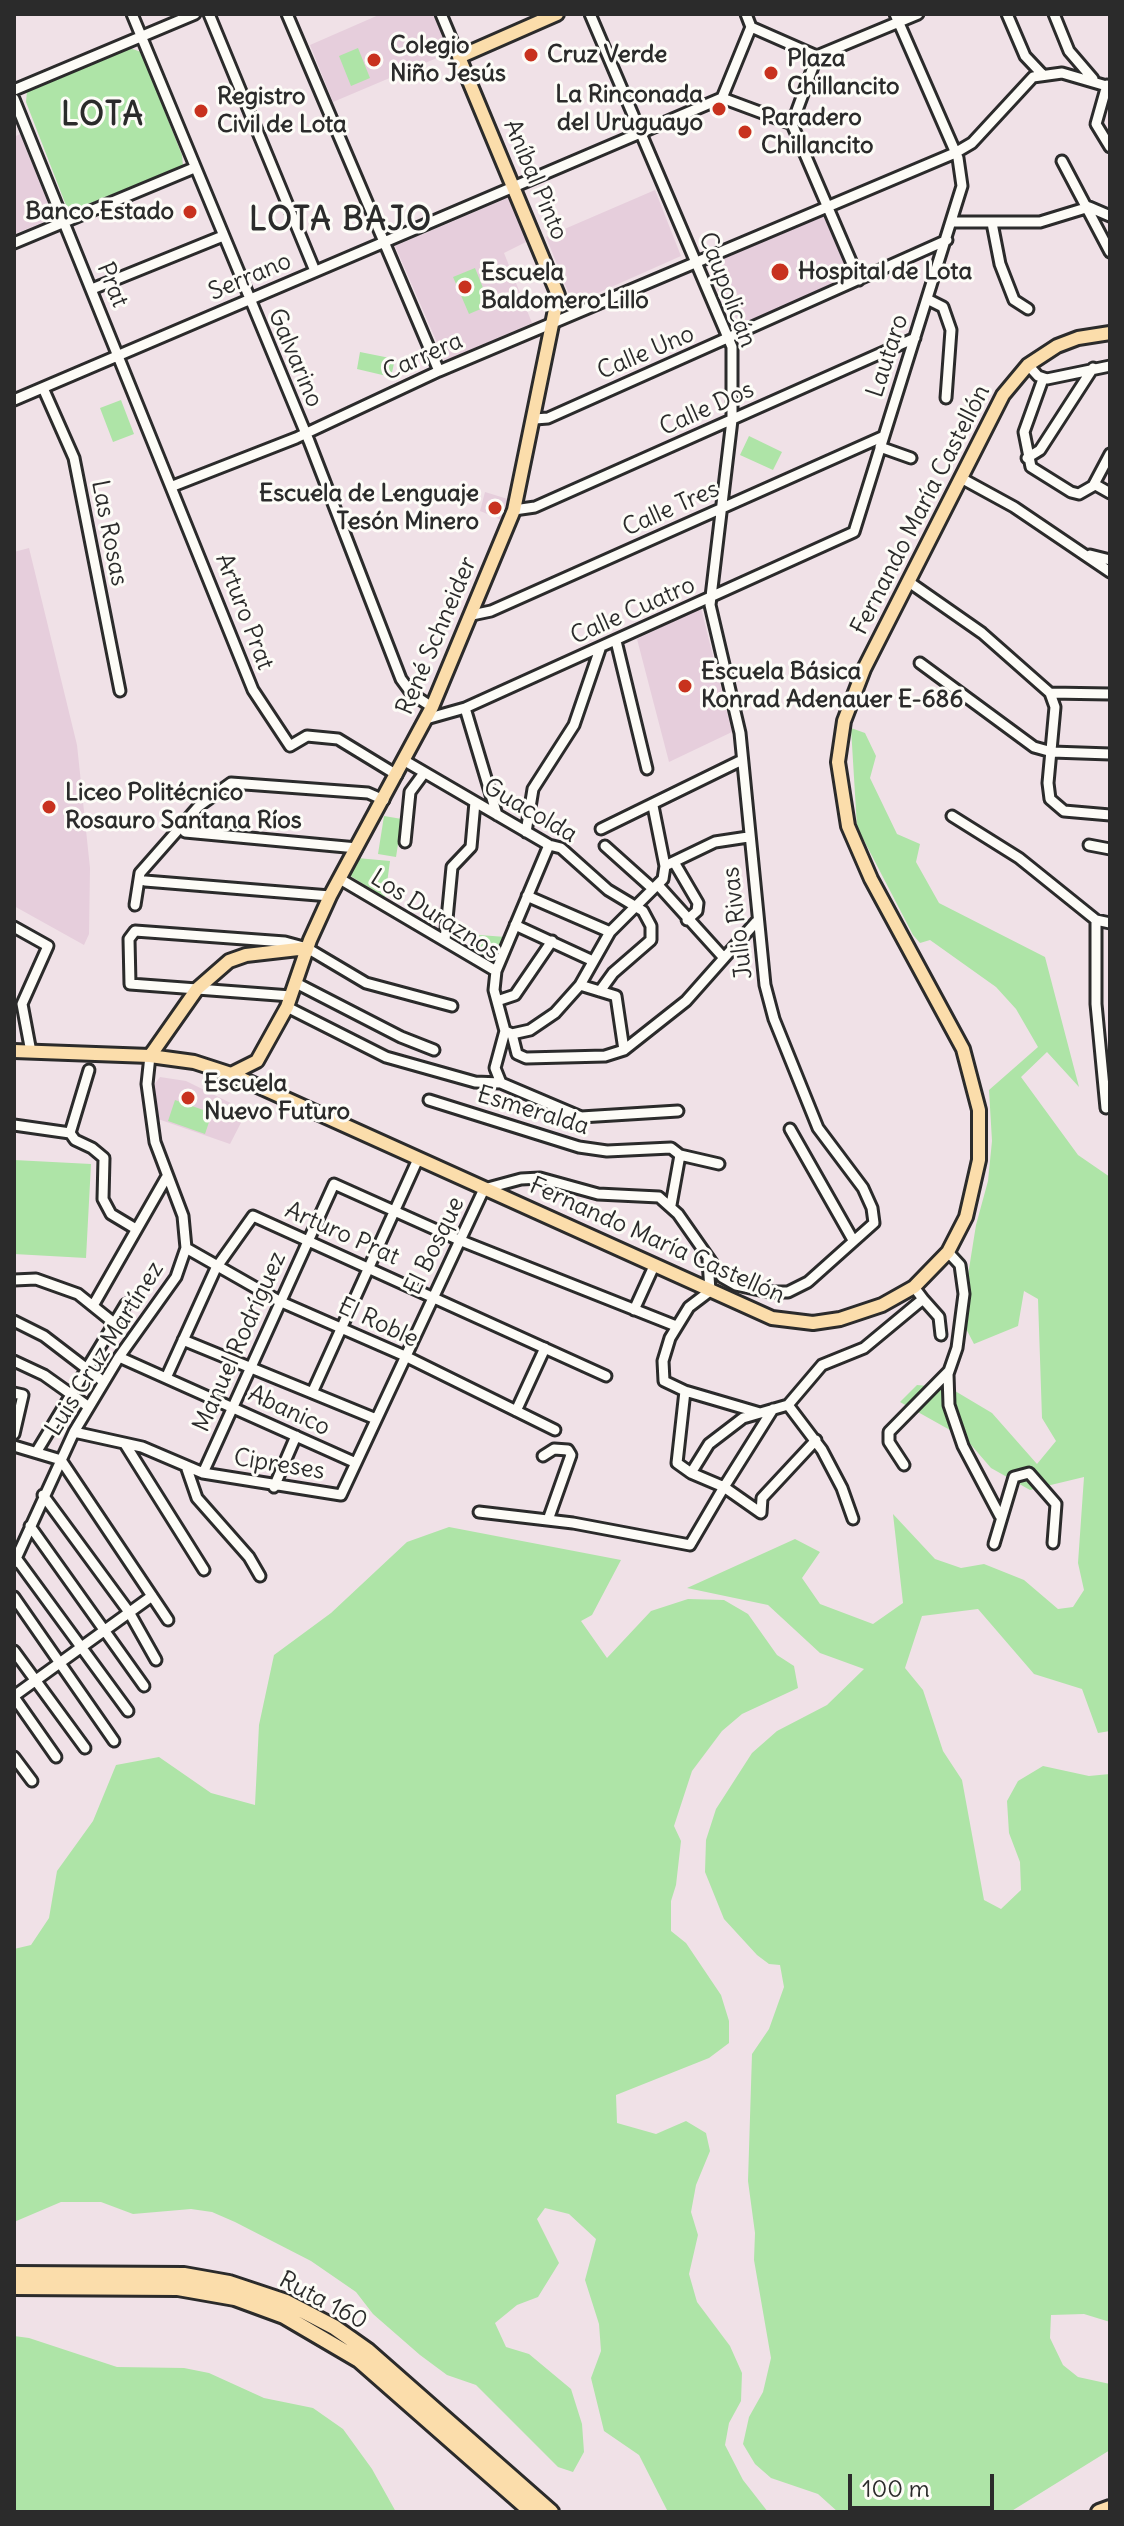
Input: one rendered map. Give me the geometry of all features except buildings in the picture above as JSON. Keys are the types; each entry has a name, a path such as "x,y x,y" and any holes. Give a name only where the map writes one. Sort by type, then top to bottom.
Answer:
{"highway":[{"name":"Ruta 160","path":"14,2274 184,2275 229,2283 286,2302 322,2320 368,2351 551,2512"},
{"name":"Ruta 160","path":"14,2287 178,2288 235,2298 284,2316 359,2360 532,2512"},
{"path":"1099,2512 1110,2508"}],"main road":[{"path":"459,57 557,14"},
{"name":"Aníbal Pinto","path":"459,57 557,288 555,322"},
{"name":"René Schneider","path":"257,1061 291,995 330,896 405,761 472,615 514,510 555,322"},
{"name":"Fernando María Castellón","path":"14,1051 150,1056 194,1062 231,1074 772,1318 813,1323 867,1311 914,1287 948,1252 966,1217 977,1175 980,1127 974,1082 957,1036 854,844 843,806 838,762 851,699 1003,395 1028,365 1067,341 1110,333"},
{"path":"150,1056 197,989 235,958 307,948"},
{"path":"231,1074 257,1061 265,1088"}],"street":[{"name":"Galvarino","path":"132,14 306,434 401,679 412,694 432,707"},
{"path":"14,90 195,14"},
{"path":"209,14 315,271"},
{"path":"287,14 439,371"},
{"name":"Aníbal Pinto","path":"441,14 459,57"},
{"name":"Caupolicán","path":"590,14 730,339 734,356 732,420 710,598"},
{"path":"746,14 751,27 722,98 792,124"},
{"path":"859,280 792,124 817,56 897,18 918,14"},
{"path":"1007,14 1025,56 1042,74 1062,73 1109,86 1098,110 1099,132 1110,147"},
{"path":"1054,14 1071,64 1062,73"},
{"name":"Lautaro","path":"854,532 962,186 955,153 897,18"},
{"path":"751,27 817,56"},
{"path":"1069,51 1093,80"},
{"name":"Carrera","path":"173,486 306,434 439,371 955,153 972,143 1025,83 1042,74"},
{"name":"Serrano","path":"14,400 722,98"},
{"name":"Prat","path":"14,99 173,486"},
{"path":"1062,161 1089,207 1110,252"},
{"path":"14,243 194,168"},
{"path":"953,222 1040,222 1089,207 1110,216"},
{"path":"992,223 1000,264 1014,300 1028,309"},
{"path":"92,289 223,236"},
{"name":"Calle Uno","path":"535,419 548,418 730,339 947,240"},
{"path":"927,299 943,307 951,330 946,398"},
{"name":"Calle Dos","path":"514,510 535,507 915,338"},
{"path":"1028,365 1043,379"},
{"path":"1043,379 1110,366"},
{"path":"1027,458 1040,450 1093,368"},
{"path":"1043,379 1024,432 1027,458 1034,470 1071,492 1082,493 1094,484 1110,454"},
{"name":"Las Rosas","path":"43,388 74,458 120,691"},
{"name":"Calle Tres","path":"472,615 491,611 884,436"},
{"path":"880,447 911,458"},
{"path":"961,478 1014,507 1110,572"},
{"path":"1094,484 1110,493"},
{"name":"Arturo Prat","path":"173,486 253,690 290,746 304,736 338,739 397,775"},
{"name":"Calle Cuatro","path":"426,719 465,708 854,532"},
{"path":"1084,553 1110,560"},
{"path":"909,582 982,633 1050,693 1055,707 1048,783 1052,803 1064,811 1110,815"},
{"name":"Julio Rivas","path":"710,598 740,733 756,922 774,1019 818,1128 863,1188 875,1219 870,1229 853,1240"},
{"path":"616,641 647,769"},
{"path":"526,832 531,794 574,725 600,649"},
{"path":"920,663 1034,747 1052,752 1110,754"},
{"path":"1050,693 1110,694"},
{"path":"465,708 497,815"},
{"path":"601,829 742,760"},
{"name":"Guacolda","path":"405,761 549,845 561,848 608,890 636,905"},
{"path":"405,842 410,792 424,773"},
{"path":"135,905 140,873 199,806 231,783 368,793 384,800"},
{"path":"445,940 452,867 470,849 475,802"},
{"path":"653,806 670,864 698,903 697,911 687,920"},
{"path":"952,816 1019,858 1096,920 1110,923"},
{"path":"185,832 357,848"},
{"path":"748,837 715,842 670,864 656,887 610,932 580,985 545,1022 508,1032 517,1054 526,1058 605,1056 624,1050 686,1001 756,922"},
{"path":"496,971 549,845"},
{"path":"1089,845 1110,849"},
{"path":"605,846 656,887 724,958"},
{"name":"Los Duraznos","path":"340,879 496,971 497,1001 508,1032 495,1068 501,1083"},
{"name":"Los Duraznos","path":"145,881 330,896"},
{"path":"527,896 610,932"},
{"path":"600,991 613,973 651,940 649,921 636,905"},
{"path":"1096,920 1096,1004 1106,1108"},
{"path":"515,925 593,961"},
{"path":"14,927 48,946 22,1004 31,1052"},
{"path":"434,1050 291,995 130,984 127,945 135,931 275,941 307,948 371,986 452,1006"},
{"path":"497,1001 515,995 552,941"},
{"path":"580,985 616,996 624,1050"},
{"path":"291,995 386,1057 465,1080 501,1083 581,1117 678,1111"},
{"name":"Luis Cruz Martínez","path":"15,1560 74,1432 119,1357 176,1277 186,1248 183,1216 166,1178 155,1142 147,1084 150,1056"},
{"path":"70,1133 89,1070"},
{"name":"Esmeralda","path":"429,1100 540,1138 587,1149 666,1148 677,1150 680,1155 719,1164"},
{"path":"14,1125 70,1133 75,1140 104,1158 103,1199 111,1214 136,1229"},
{"path":"484,1189 534,1177 588,1193 654,1195 671,1205 729,1283 769,1292 788,1292 815,1277 853,1240 790,1129"},
{"path":"671,1205 680,1155"},
{"path":"312,1393 418,1159"},
{"path":"94,1304 166,1178"},
{"name":"Manuel Rodríguez","path":"203,1473 334,1184 395,1211"},
{"name":"El Bosque","path":"341,1495 484,1189"},
{"path":"395,1211 459,1240 676,1326"},
{"name":"Arturo Prat","path":"216,1268 253,1216 606,1376"},
{"name":"El Roble","path":"186,1248 216,1268 279,1301 405,1356 555,1430"},
{"path":"948,1252 960,1265 964,1294 957,1348 949,1371 949,1405 963,1446 1000,1516"},
{"path":"708,1256 710,1291 689,1307 676,1326 667,1345 662,1372 664,1381 685,1391 760,1413"},
{"path":"634,1310 654,1266"},
{"path":"166,1378 216,1268"},
{"path":"14,1280 36,1279 78,1294 114,1323"},
{"path":"914,1287 939,1317 941,1335"},
{"path":"691,1473 709,1444 743,1418 788,1405 822,1365 864,1348 923,1299"},
{"path":"37,1451 126,1304"},
{"path":"14,1321 44,1336 104,1382"},
{"path":"183,1340 376,1419"},
{"path":"516,1411 545,1348"},
{"name":"Abanico","path":"119,1357 356,1463"},
{"path":"14,1361 44,1375 89,1407"},
{"path":"904,1465 889,1442 889,1432 949,1371"},
{"path":"685,1391 677,1463 691,1473 724,1487 761,1513 762,1498 816,1440"},
{"path":"14,1393 23,1395 14,1434"},
{"path":"788,1405 816,1440 842,1488 853,1519"},
{"path":"479,1512 548,1520 690,1545 773,1409"},
{"name":"Cipreses","path":"74,1432 142,1447 187,1469 203,1473 274,1487 341,1495"},
{"path":"274,1487 296,1436"},
{"path":"125,1444 204,1570"},
{"path":"14,1446 61,1460 168,1620"},
{"path":"543,1456 554,1449 568,1450 571,1455 548,1520"},
{"path":"187,1469 197,1498 249,1557 260,1576"},
{"path":"994,1544 1014,1477 1034,1476 1057,1509 1053,1543"},
{"path":"43,1495 129,1612 156,1660"},
{"path":"30,1526 144,1686"},
{"path":"15,1560 128,1711"},
{"path":"56,1757 14,1697 152,1596"},
{"path":"14,1597 114,1741"},
{"path":"14,1651 85,1748"},
{"path":"14,1757 32,1781"}],"shaded area":[{"name":"Colegio Niño Jesús","path":"381,14 433,14 447,48 444,55 333,102 310,45"},
{"path":"20,134 54,218 14,234 14,137"},
{"path":"655,190 681,256 573,304 546,237"},
{"name":"Escuela Baldomero Lillo","path":"510,197 530,240 504,253 532,323 445,361 395,246"},
{"name":"Hospital de Lota","path":"827,215 853,280 736,330 707,265"},
{"name":"Escuela de Lenguaje Tesón Minero","path":"485,492 511,500 504,521 480,511"},
{"name":"Liceo Politécnico Rosauro Santana Ríos","path":"29,548 77,745 90,868 89,934 84,945 14,906 14,552"},
{"name":"Escuela Básica Konrad Adenauer E-686","path":"701,608 732,732 669,762 637,639"},
{"name":"Escuela Nuevo Futuro","path":"160,1077 186,1081 247,1111 230,1144 158,1119 154,1085"}],"green space":[{"path":"130,48 141,52 182,155 183,166 76,209 67,208 26,102 27,91"},
{"path":"358,48 370,78 351,86 339,56"},
{"path":"475,268 490,305 469,314 453,277"},
{"path":"360,352 395,359 391,377 357,369"},
{"path":"121,400 134,434 113,442 100,408"},
{"path":"749,436 782,452 773,470 740,455"},
{"path":"851,728 865,733 876,756 870,778 897,834 920,844 916,862 939,903 1045,957 1079,1087 1047,1052 1021,1077 1078,1155 1110,1177 1110,1731 1098,1733 1082,1689 1034,1674 978,1609 922,1616 905,1668 923,1690 943,1751 962,1780 984,1900 1001,1909 1021,1890 1020,1862 1009,1833 1007,1801 1018,1781 1043,1766 1089,1776 1110,1774 1110,2322 1084,2314 1051,2315 1050,2338 1063,2365 1078,2377 1110,2384 1110,2450 1010,2512 838,2512 818,2494 771,2478 755,2464 743,2444 749,2417 763,2392 771,2358 754,2260 755,2233 748,2181 752,2054 769,2029 784,1987 780,1965 769,1964 757,1955 724,1919 705,1872 706,1840 716,1809 752,1753 777,1731 827,1705 864,1669 820,1653 768,1605 687,1588 795,1539 820,1552 802,1578 820,1604 873,1624 903,1603 893,1514 935,1559 961,1568 984,1564 1024,1580 1058,1609 1073,1607 1084,1590 1078,1563 1084,1477 1030,1490 991,1468 966,1439 900,1402 917,1385 950,1388 992,1413 1037,1464 1056,1441 1042,1418 1038,1299 1024,1291 1018,1326 974,1344 961,1319 976,1225 988,1181 992,1141 989,1090 1038,1047 1016,1009 996,987 930,940 920,943 913,935 857,827"},
{"path":"384,816 402,819 396,857 378,854"},
{"path":"357,858 390,861 385,898 349,875"},
{"path":"479,935 506,937 495,961 472,950"},
{"path":"175,1100 212,1113 205,1134 168,1121"},
{"path":"14,1160 91,1164 86,1258 14,1254"},
{"path":"449,1527 621,1560 592,1615 581,1621 607,1658 651,1611 688,1599 724,1600 748,1614 777,1655 794,1666 798,1688 742,1714 722,1731 692,1771 674,1826 681,1841 671,1901 671,1931 686,1943 721,1995 729,2021 729,2043 709,2058 616,2095 617,2123 656,2134 686,2121 706,2133 710,2151 696,2185 691,2212 698,2235 689,2274 697,2302 730,2346 742,2373 741,2401 729,2423 725,2445 743,2480 768,2512 668,2512 639,2455 604,2431 591,2378 601,2351 599,2324 585,2280 596,2239 569,2214 545,2208 537,2219 559,2263 538,2297 517,2305 495,2323 506,2347 529,2354 571,2389 582,2424 584,2452 573,2472 558,2467 476,2385 447,2375 420,2355 373,2314 356,2292 311,2261 235,2222 212,2212 191,2209 133,2214 101,2202 61,2202 14,2222 14,1949 31,1945 49,1918 57,1871 93,1821 116,1765 159,1757 211,1793 255,1805 259,1725 274,1655 331,1613 407,1542"},
{"path":"14,2336 29,2338 117,2367 184,2368 209,2373 264,2398 313,2408 343,2429 372,2469 396,2512 14,2512"}],"place":[{"name":"Cruz Verde","path":"531,55"},
{"name":"Colegio Niño Jesús","path":"374,60"},
{"name":"Plaza Chillancito","path":"771,73"},
{"name":"La Rinconada del Uruguayo","path":"719,109"},
{"name":"Registro Civil de Lota","path":"201,111"},
{"name":"Paradero Chillancito","path":"745,132"},
{"name":"Banco Estado","path":"190,212"},
{"name":"Hospital de Lota","path":"780,272"},
{"name":"Escuela Baldomero Lillo","path":"465,287"},
{"name":"Escuela de Lenguaje Tesón Minero","path":"495,508"},
{"name":"Escuela Básica Konrad Adenauer E-686","path":"685,686"},
{"name":"Liceo Politécnico Rosauro Santana Ríos","path":"49,807"},
{"name":"Escuela Nuevo Futuro","path":"188,1098"}],"district":[{"name":"LOTA","path":"103,116"},
{"name":"LOTA BAJO","path":"341,221"}]}
